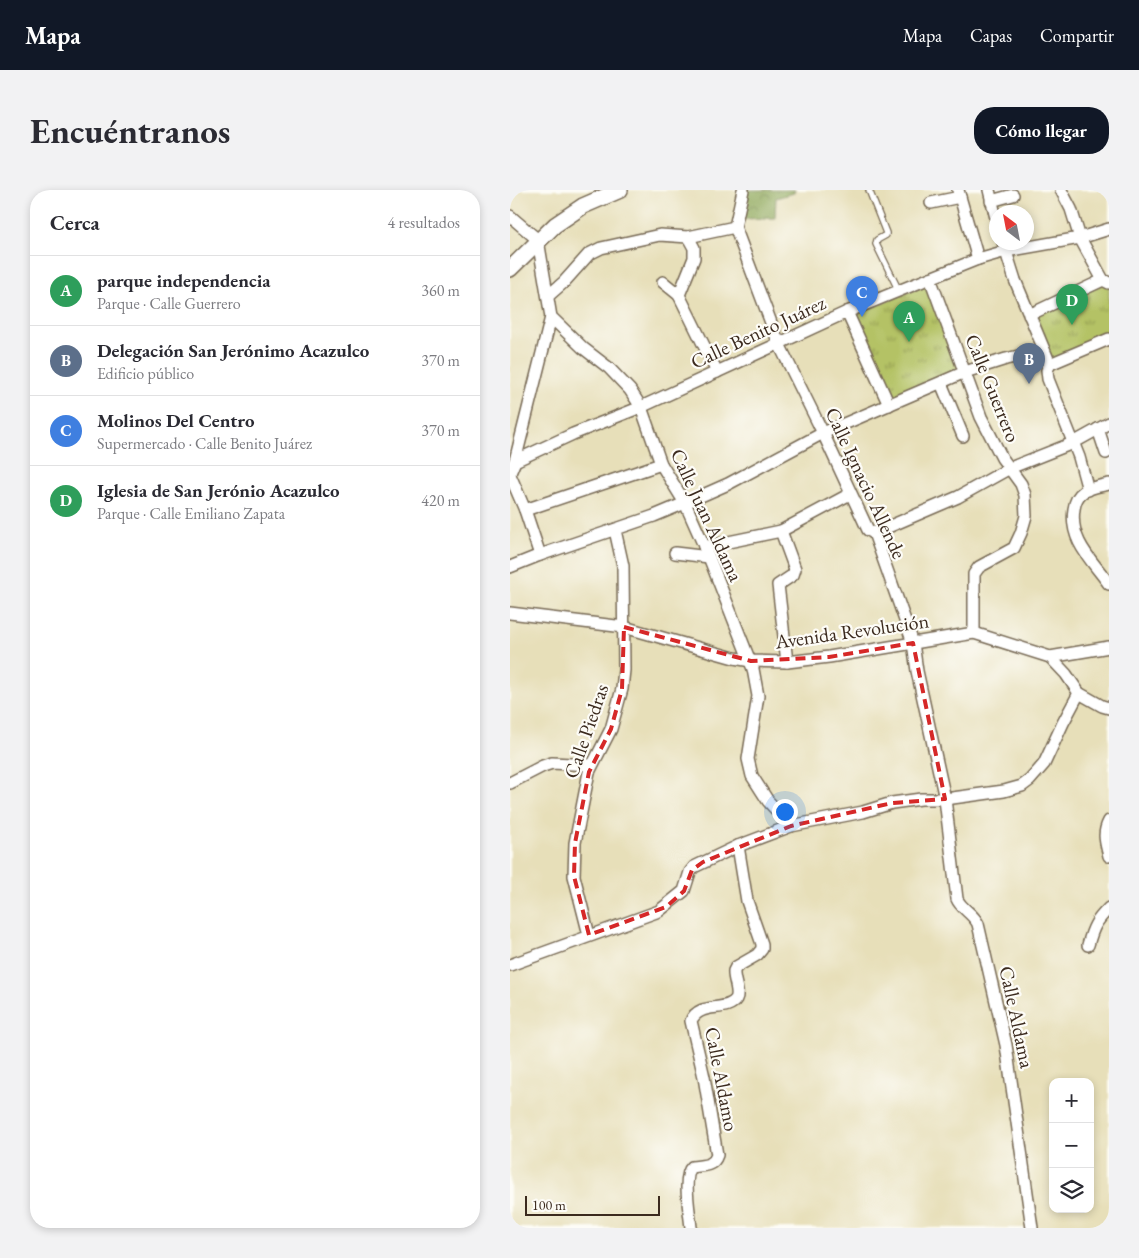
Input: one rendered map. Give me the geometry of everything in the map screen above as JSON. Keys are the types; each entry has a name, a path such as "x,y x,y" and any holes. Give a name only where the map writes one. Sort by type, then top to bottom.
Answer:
{"main road":[{"path":"510,269 555,225 583,206 620,190"}],"street":[{"path":"548,296 594,250 660,234 688,237 735,228 743,190"},
{"path":"1029,314 1106,282 1080,238 1071,208 1061,190"},
{"path":"931,203 959,194 978,259"},
{"path":"990,196 1014,195"},
{"path":"510,216 538,240 551,317 515,461 510,474 525,510 540,555"},
{"name":"Calle Ignacio Allende","path":"735,228 778,344 823,433 868,530 874,533 913,642 916,671 945,799 957,899 963,908 975,917 981,932"},
{"name":"Calle Benito Juárez","path":"1034,243 1080,238 1109,229"},
{"path":"679,295 694,258 693,244 688,237"},
{"name":"Calle Benito Juárez","path":"515,461 573,434 641,407 847,312 998,250"},
{"path":"1005,250 1050,364"},
{"name":"Calle Guerrero","path":"930,278 981,417 1002,458 1021,484 1025,495 1026,516 1014,548 979,567 974,574 974,633"},
{"path":"663,282 679,295 717,372"},
{"path":"847,312 889,406"},
{"name":"Calle Juan Aldama","path":"551,317 583,348 621,379 641,407 661,464 684,503 707,552 751,661 758,696 748,759 749,766 757,785 790,826"},
{"path":"1088,490 1073,443 1048,379 1047,370 1050,364 1109,339"},
{"path":"510,567 615,530 684,503 728,484 823,433 965,372 1012,357 1044,350"},
{"path":"940,383 963,436"},
{"path":"874,533 958,497 1010,468 1073,443 1109,423"},
{"path":"1098,429 1106,453"},
{"path":"525,510 661,464"},
{"path":"1109,484 1084,491 1075,501 1073,527 1083,552 1109,584"},
{"path":"675,553 707,552 781,530 850,494"},
{"name":"Calle Piedras","path":"589,935 573,866 575,843 591,766 611,730 619,705 624,670 623,566 615,530"},
{"path":"781,530 795,569 793,575 778,585 787,662"},
{"name":"Avenida Revolución","path":"510,613 624,627 751,661 787,662 829,657 974,633 1050,657 1109,647"},
{"path":"1050,657 1066,674 1079,693 1109,708"},
{"path":"510,964 645,917 666,907 684,891 692,870 703,862 790,826 863,812 892,803 921,799 945,799 1004,791 1022,786 1044,764 1079,693"},
{"path":"510,783 538,768 552,764 591,766"},
{"path":"1109,821 1104,840 1109,856"},
{"name":"Calle Aldamo","path":"691,1228 688,1173 692,1167 710,1164 717,1155 704,1077 691,1021 700,1011 726,1005 735,1000 737,995 734,971 742,963 757,955 762,949 761,940 747,901 738,846"},
{"path":"1088,945 1099,918 1109,908"},
{"name":"Calle Aldama","path":"981,932 1006,1046 1032,1228"}],"lane":[{"path":"869,190 886,233 886,236 877,240 876,244 899,291"}],"highlighted area":[{"path":"624,627 751,661 829,657 913,643 945,799 892,803 791,826 703,862 692,870 684,891 666,907 589,935 574,876 575,843 589,772 611,729 622,689"}],"green space":[{"path":"743,190 795,190 794,193 776,198 775,218 742,219"},
{"path":"928,284 963,370 908,395 891,396 852,315"},
{"path":"1103,284 1109,287 1109,335 1052,361 1030,316"}],"place":[{"name":"Molinos Del Centro","path":"862,317"},
{"name":"Iglesia de San Jerónio Acazulco","path":"1072,325"},
{"name":"parque independencia","path":"909,342"},
{"name":"Delegación San Jerónimo Acazulco","path":"1029,384"}]}
